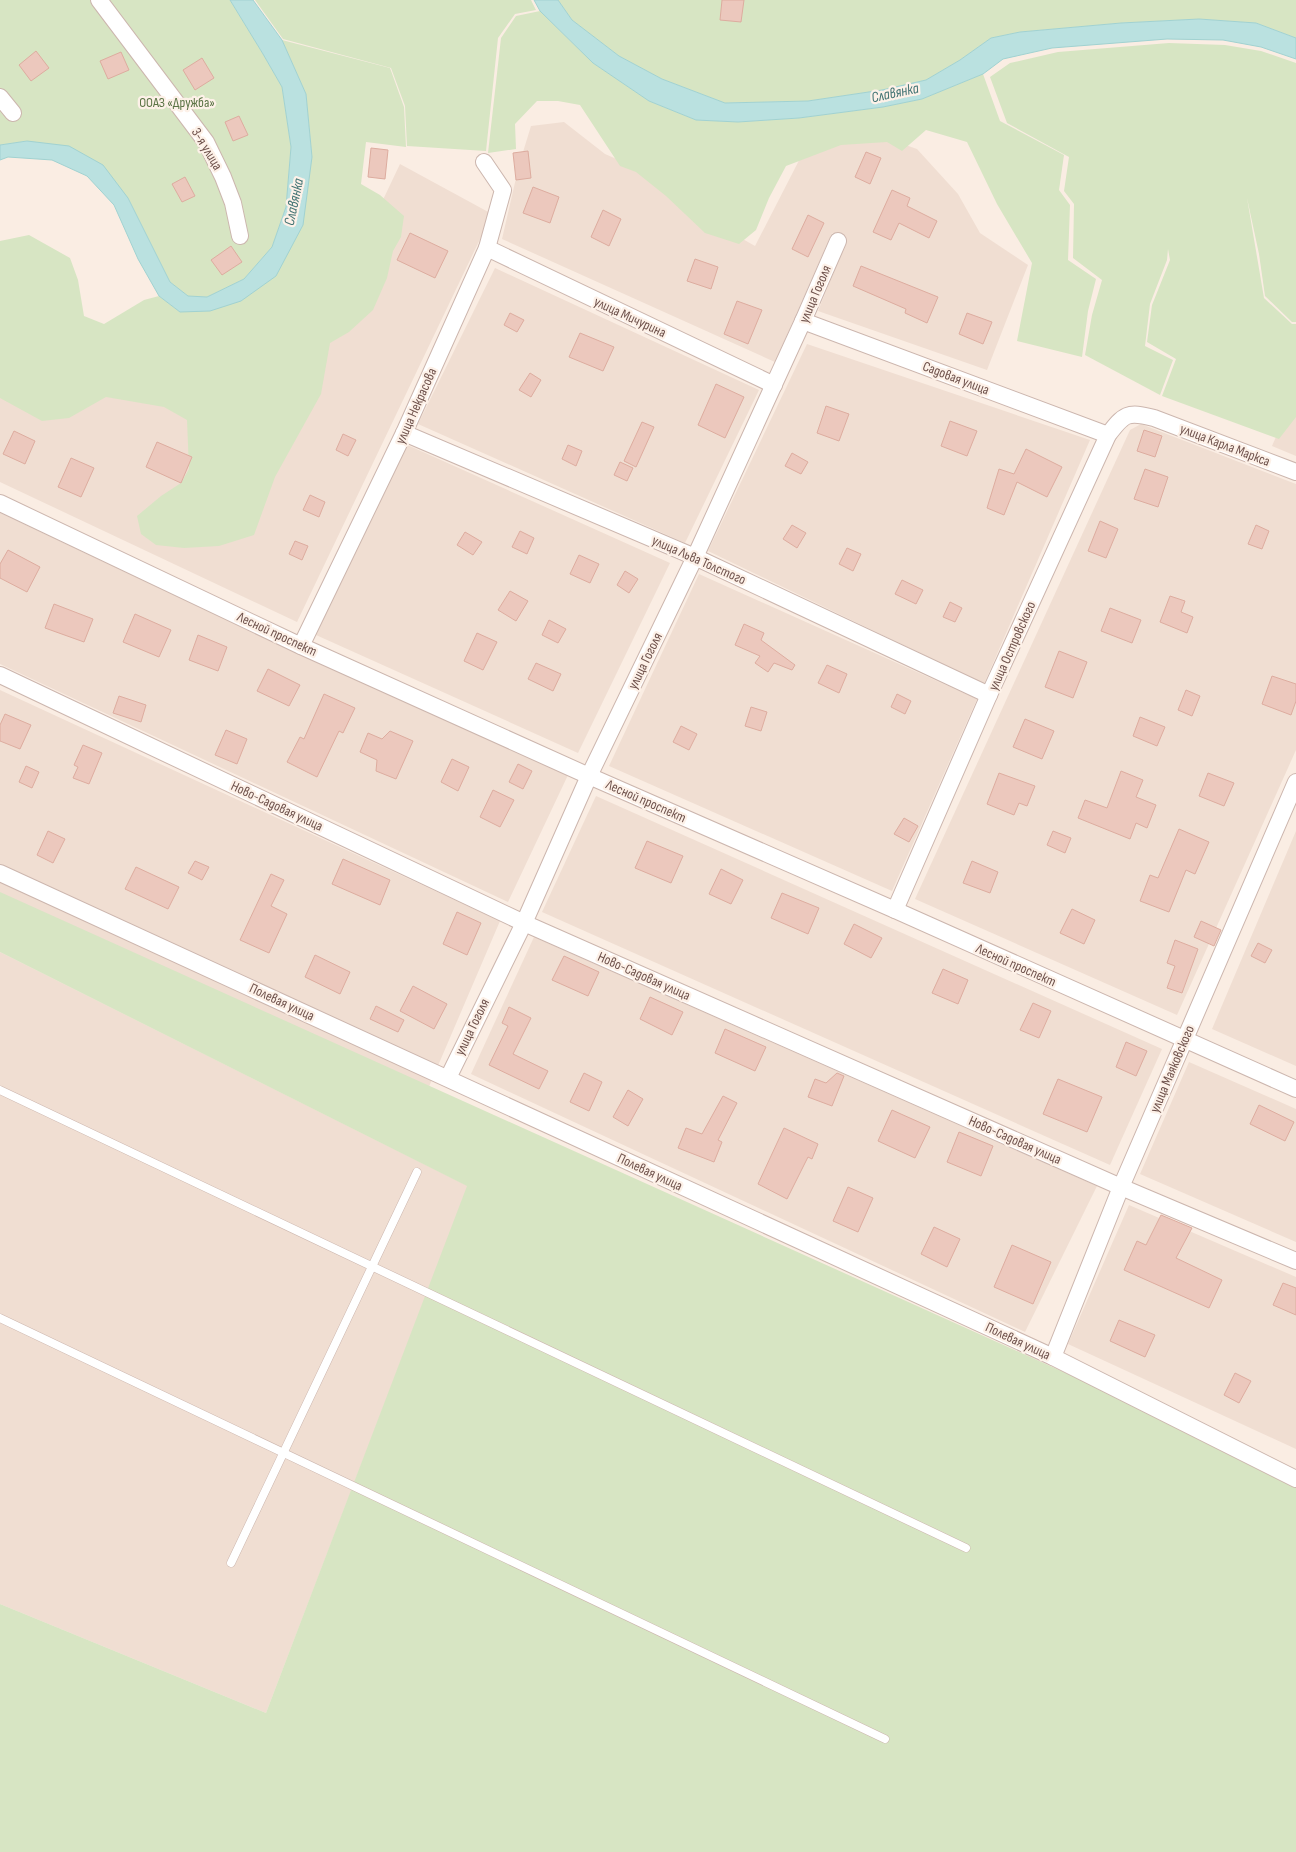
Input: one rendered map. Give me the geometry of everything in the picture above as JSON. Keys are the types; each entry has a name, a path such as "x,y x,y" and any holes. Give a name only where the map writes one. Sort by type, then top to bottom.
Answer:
{"street":[{"name":"3-я улица","path":"99,0 206,142 227,185 240,236"},
{"path":"0,97 13,113"},
{"name":"улица Некрасова","path":"302,646 404,433 487,248 503,190 484,162"},
{"name":"улица Гоголя","path":"448,1078 524,923 589,776 696,557 838,241"},
{"name":"улица Мичурина","path":"487,248 774,385"},
{"name":"Садовая улица","path":"803,321 1108,435"},
{"name":"улица Островского","path":"895,910 1108,435 1121,418 1136,413 1154,418"},
{"name":"улица Карла Маркса","path":"1154,418 1296,472"},
{"name":"улица Льва Толстого","path":"404,433 696,557 990,695"},
{"name":"Лесной проспект","path":"0,503 302,646 589,776 1296,1089"},
{"name":"Ново-Садовая улица","path":"0,675 524,923 1121,1187 1296,1261"},
{"name":"улица Маяковского","path":"1053,1357 1121,1187 1296,782"},
{"name":"Полевая улица","path":"0,873 1053,1357 1296,1479"}],"lane":[{"path":"0,1090 966,1548"},
{"path":"231,1563 417,1172"},
{"path":"0,1318 885,1740"}],"shaded area":[{"path":"564,122 605,154 674,184 704,217 755,246 811,137 871,133 917,149 958,194 980,233 1028,265 987,370 818,311 847,240 832,233 775,362 502,239 519,165 531,126"},
{"path":"400,164 492,214 297,622 0,482 0,361 304,366"},
{"path":"495,268 759,390 685,543 418,424"},
{"path":"807,344 1090,440 984,684 708,551"},
{"path":"1296,391 1296,456 1272,446"},
{"path":"1141,424 1296,484 1296,750 1177,1015 915,899 1130,430"},
{"path":"403,443 670,563 578,753 316,635"},
{"path":"0,513 293,651 568,775 508,902 0,664"},
{"path":"699,574 977,699 892,891 609,766"},
{"path":"0,690 500,921 404,1145 0,909"},
{"path":"596,796 1162,1049 1110,1165 542,912"},
{"path":"1296,831 1296,1066 1212,1029"},
{"path":"534,937 1097,1186 1025,1332 471,1074"},
{"path":"0,952 468,1186 266,1713 0,1604"},
{"path":"1189,1062 1296,1109 1296,1242 1140,1174"},
{"path":"1129,1205 1296,1277 1296,1449 1068,1344"}],"green space":[{"name":"ООАЗ «Дружба»","path":"0,0 230,0 282,87 291,147 286,207 272,247 244,279 207,297 188,296 170,282 128,198 27,141 0,145"},
{"path":"255,0 531,0 536,10 515,14 498,38 486,151 407,146 405,106 391,68 283,39"},
{"path":"558,0 1296,0 1296,38 1256,23 1199,19 1121,23 1020,32 991,38 960,60 926,80 882,90 808,101 725,103 662,79 619,56 572,20"},
{"path":"540,11 593,63 649,101 696,120 738,122 799,118 883,107 922,99 983,74 1000,121 1064,155 1059,190 1070,205 1068,260 1096,279 1088,311 1082,357 1017,341 1032,263 997,204 967,142 926,130 902,151 887,142 841,145 786,166 769,198 756,230 739,244 705,233 666,196 636,172 620,166 580,105 558,101 537,101 515,124 516,149 488,153 501,38 516,16"},
{"path":"282,40 390,68 404,107 406,147 366,142 361,184 380,195 404,216 401,237 393,251 387,278 373,310 349,332 330,343 321,394 275,477 254,535 219,546 184,548 156,545 141,534 137,516 161,496 181,483 189,469 187,420 164,407 106,397 69,418 42,421 0,398 0,241 29,235 70,258 78,280 84,316 104,324 144,300 159,296 180,312 276,276 312,157 306,94"},
{"path":"1169,43 1225,45 1261,51 1296,63 1296,322 1292,322 1265,296 1259,254 1247,198 1264,298 1292,324 1296,324 1296,417 1279,439 1162,396 1176,359 1147,342 1152,305 1170,260 1168,249 1167,260 1150,304 1145,346 1173,360 1160,395 1085,355 1092,315 1102,280 1073,258 1074,204 1064,191 1069,157 1007,123 990,77 1010,63 1058,52"},
{"path":"0,892 1296,1477 1296,1852 0,1852 0,1604 266,1713 467,1186 0,952"}],"water":[{"name":"Славянка","path":"230,0 253,0 282,40 306,94 312,157 303,225 276,276 241,301 210,311 180,312 159,296 138,259 114,205 87,176 52,160 8,157 0,160 0,145 27,141 69,146 103,165 128,198 170,282 188,296 207,297 244,279 272,247 286,207 291,147 282,87"},
{"name":"Славянка","path":"534,0 558,0 572,20 619,56 662,79 725,103 808,101 882,90 926,80 960,60 991,38 1020,32 1121,23 1199,19 1256,23 1296,38 1296,59 1261,47 1223,40 1167,39 1052,48 1003,59 983,74 922,99 883,107 799,118 738,122 696,120 649,101 593,63 540,11"}],"building":[{"path":"722,0 744,0 741,22 720,20"},
{"path":"36,51 49,68 31,81 19,65"},
{"path":"121,52 129,70 108,79 100,61"},
{"path":"202,58 214,78 195,90 183,70"},
{"path":"239,116 248,135 233,141 225,122"},
{"path":"371,148 388,150 385,179 368,177"},
{"path":"528,151 531,178 516,180 513,153"},
{"path":"866,152 881,158 870,184 855,177"},
{"path":"185,177 195,196 182,202 172,184"},
{"path":"533,187 559,197 550,223 523,213"},
{"path":"892,190 910,198 907,206 937,221 929,238 899,223 891,240 873,232"},
{"path":"603,210 621,219 609,246 591,237"},
{"path":"808,215 824,223 808,257 792,249"},
{"path":"410,233 448,251 435,278 397,260"},
{"path":"231,246 242,262 222,275 211,260"},
{"path":"695,259 718,267 711,289 687,281"},
{"path":"861,266 938,297 927,323 905,313 906,309 853,286"},
{"path":"737,301 762,310 748,344 724,334"},
{"path":"510,313 524,320 517,332 504,325"},
{"path":"967,313 992,322 983,344 959,334"},
{"path":"580,333 614,347 603,371 569,357"},
{"path":"530,373 541,380 531,397 519,390"},
{"path":"716,384 744,397 725,438 698,425"},
{"path":"826,406 849,414 839,441 817,433"},
{"path":"950,421 977,431 967,456 941,446"},
{"path":"642,422 654,427 636,467 624,461"},
{"path":"1144,430 1162,436 1155,457 1137,451"},
{"path":"14,431 35,441 25,464 3,454"},
{"path":"343,434 356,440 348,456 336,450"},
{"path":"157,442 192,457 181,483 146,467"},
{"path":"568,445 582,451 576,466 562,459"},
{"path":"1026,449 1062,467 1047,497 1017,482 1004,515 987,508 999,469 1014,474"},
{"path":"792,453 808,462 801,474 785,466"},
{"path":"71,458 94,468 81,497 58,487"},
{"path":"620,462 633,468 627,481 614,475"},
{"path":"1145,469 1168,477 1158,507 1134,499"},
{"path":"310,495 325,502 319,517 303,510"},
{"path":"1100,521 1118,529 1106,558 1088,551"},
{"path":"792,525 806,533 797,548 783,539"},
{"path":"1256,525 1269,531 1262,549 1248,544"},
{"path":"520,531 534,538 527,554 512,547"},
{"path":"465,532 482,542 473,555 457,545"},
{"path":"295,541 308,546 302,560 289,554"},
{"path":"847,548 861,554 853,571 839,564"},
{"path":"8,550 40,567 27,592 0,578 0,564"},
{"path":"579,555 599,564 590,583 570,574"},
{"path":"625,571 638,579 629,593 617,585"},
{"path":"902,580 923,590 916,604 895,594"},
{"path":"510,591 528,601 516,621 498,610"},
{"path":"1170,596 1185,601 1181,612 1193,617 1187,633 1160,622"},
{"path":"950,602 962,608 955,622 943,617"},
{"path":"54,604 93,619 84,642 45,628"},
{"path":"1110,608 1141,620 1132,643 1101,631"},
{"path":"135,614 171,630 159,657 123,642"},
{"path":"549,620 566,629 558,643 542,635"},
{"path":"744,624 764,633 761,640 795,665 792,670 774,663 768,672 755,663 760,656 735,645"},
{"path":"477,633 497,642 483,670 464,661"},
{"path":"198,635 227,647 218,671 189,660"},
{"path":"1059,651 1087,662 1073,698 1045,687"},
{"path":"536,663 561,674 553,691 528,679"},
{"path":"827,665 847,674 839,693 818,683"},
{"path":"268,669 300,685 289,706 257,691"},
{"path":"1272,676 1296,684 1296,701 1291,715 1262,704"},
{"path":"1186,690 1200,696 1192,716 1178,710"},
{"path":"324,694 355,708 343,733 339,731 317,777 287,762 300,737 304,739"},
{"path":"897,694 911,701 905,714 891,707"},
{"path":"119,696 146,705 141,722 113,713"},
{"path":"751,707 767,712 761,731 745,726"},
{"path":"5,714 31,725 20,749 0,741 0,725"},
{"path":"1140,717 1165,727 1157,746 1133,736"},
{"path":"1025,719 1054,731 1042,759 1013,747"},
{"path":"681,726 697,734 689,750 673,742"},
{"path":"226,730 247,739 237,764 215,755"},
{"path":"390,731 413,741 396,779 376,771 377,760 360,752 368,733 382,739"},
{"path":"83,745 102,753 89,784 73,778 78,767 74,765"},
{"path":"452,759 469,767 458,791 441,782"},
{"path":"518,764 532,771 523,789 509,782"},
{"path":"26,766 39,772 32,788 19,782"},
{"path":"1121,771 1143,780 1136,797 1156,805 1147,828 1136,823 1130,839 1078,818 1085,800 1107,808"},
{"path":"999,773 1035,786 1027,806 1019,803 1014,815 987,804"},
{"path":"1208,773 1234,783 1224,806 1199,796"},
{"path":"493,790 514,800 500,827 480,817"},
{"path":"904,818 918,826 909,842 894,834"},
{"path":"1179,829 1209,842 1195,874 1186,870 1169,912 1140,901 1150,875 1158,878"},
{"path":"48,831 65,839 53,863 37,855"},
{"path":"1053,831 1071,838 1065,853 1047,845"},
{"path":"647,841 683,856 671,883 635,868"},
{"path":"343,859 390,880 380,905 332,884"},
{"path":"195,861 209,867 202,880 188,873"},
{"path":"972,861 998,872 990,893 963,883"},
{"path":"136,867 179,887 168,909 125,889"},
{"path":"721,869 743,880 731,904 709,894"},
{"path":"271,874 284,880 271,906 287,914 269,953 240,940"},
{"path":"782,893 819,908 808,934 771,918"},
{"path":"1072,909 1095,920 1084,944 1060,933"},
{"path":"457,912 481,923 467,955 443,944"},
{"path":"1201,921 1221,930 1214,946 1194,937"},
{"path":"854,924 882,938 871,958 844,944"},
{"path":"1175,940 1198,949 1182,993 1167,988 1175,966 1167,963"},
{"path":"1258,943 1272,950 1265,963 1251,956"},
{"path":"315,955 350,972 340,994 305,977"},
{"path":"564,956 599,972 588,996 552,980"},
{"path":"943,969 968,980 958,1004 932,993"},
{"path":"413,986 447,1004 434,1029 400,1011"},
{"path":"650,997 683,1012 672,1035 640,1019"},
{"path":"1033,1003 1051,1011 1039,1038 1020,1030"},
{"path":"376,1006 404,1020 398,1032 370,1019"},
{"path":"509,1007 531,1018 513,1054 548,1071 539,1089 489,1065 508,1026 502,1023"},
{"path":"725,1029 766,1047 755,1071 715,1053"},
{"path":"1126,1042 1147,1051 1136,1076 1116,1067"},
{"path":"584,1073 602,1082 589,1111 570,1102"},
{"path":"837,1073 844,1076 832,1106 808,1097 815,1079 826,1083"},
{"path":"1058,1079 1102,1097 1087,1132 1043,1114"},
{"path":"628,1090 643,1099 628,1126 613,1117"},
{"path":"723,1096 737,1103 718,1140 722,1142 714,1162 678,1148 686,1128 702,1134"},
{"path":"1259,1105 1294,1122 1285,1141 1250,1124"},
{"path":"892,1110 930,1127 915,1158 878,1141"},
{"path":"784,1128 818,1144 812,1159 808,1157 787,1199 758,1184"},
{"path":"959,1132 993,1146 981,1176 947,1162"},
{"path":"848,1187 873,1198 858,1232 833,1221"},
{"path":"1161,1215 1192,1228 1176,1258 1222,1280 1209,1308 1124,1270 1137,1241 1146,1245"},
{"path":"934,1227 960,1239 947,1267 921,1254"},
{"path":"1012,1245 1051,1262 1033,1304 994,1287"},
{"path":"1283,1283 1296,1288 1296,1315 1273,1305"},
{"path":"1119,1320 1155,1335 1145,1357 1110,1341"},
{"path":"1235,1373 1251,1381 1239,1403 1224,1395"}]}
